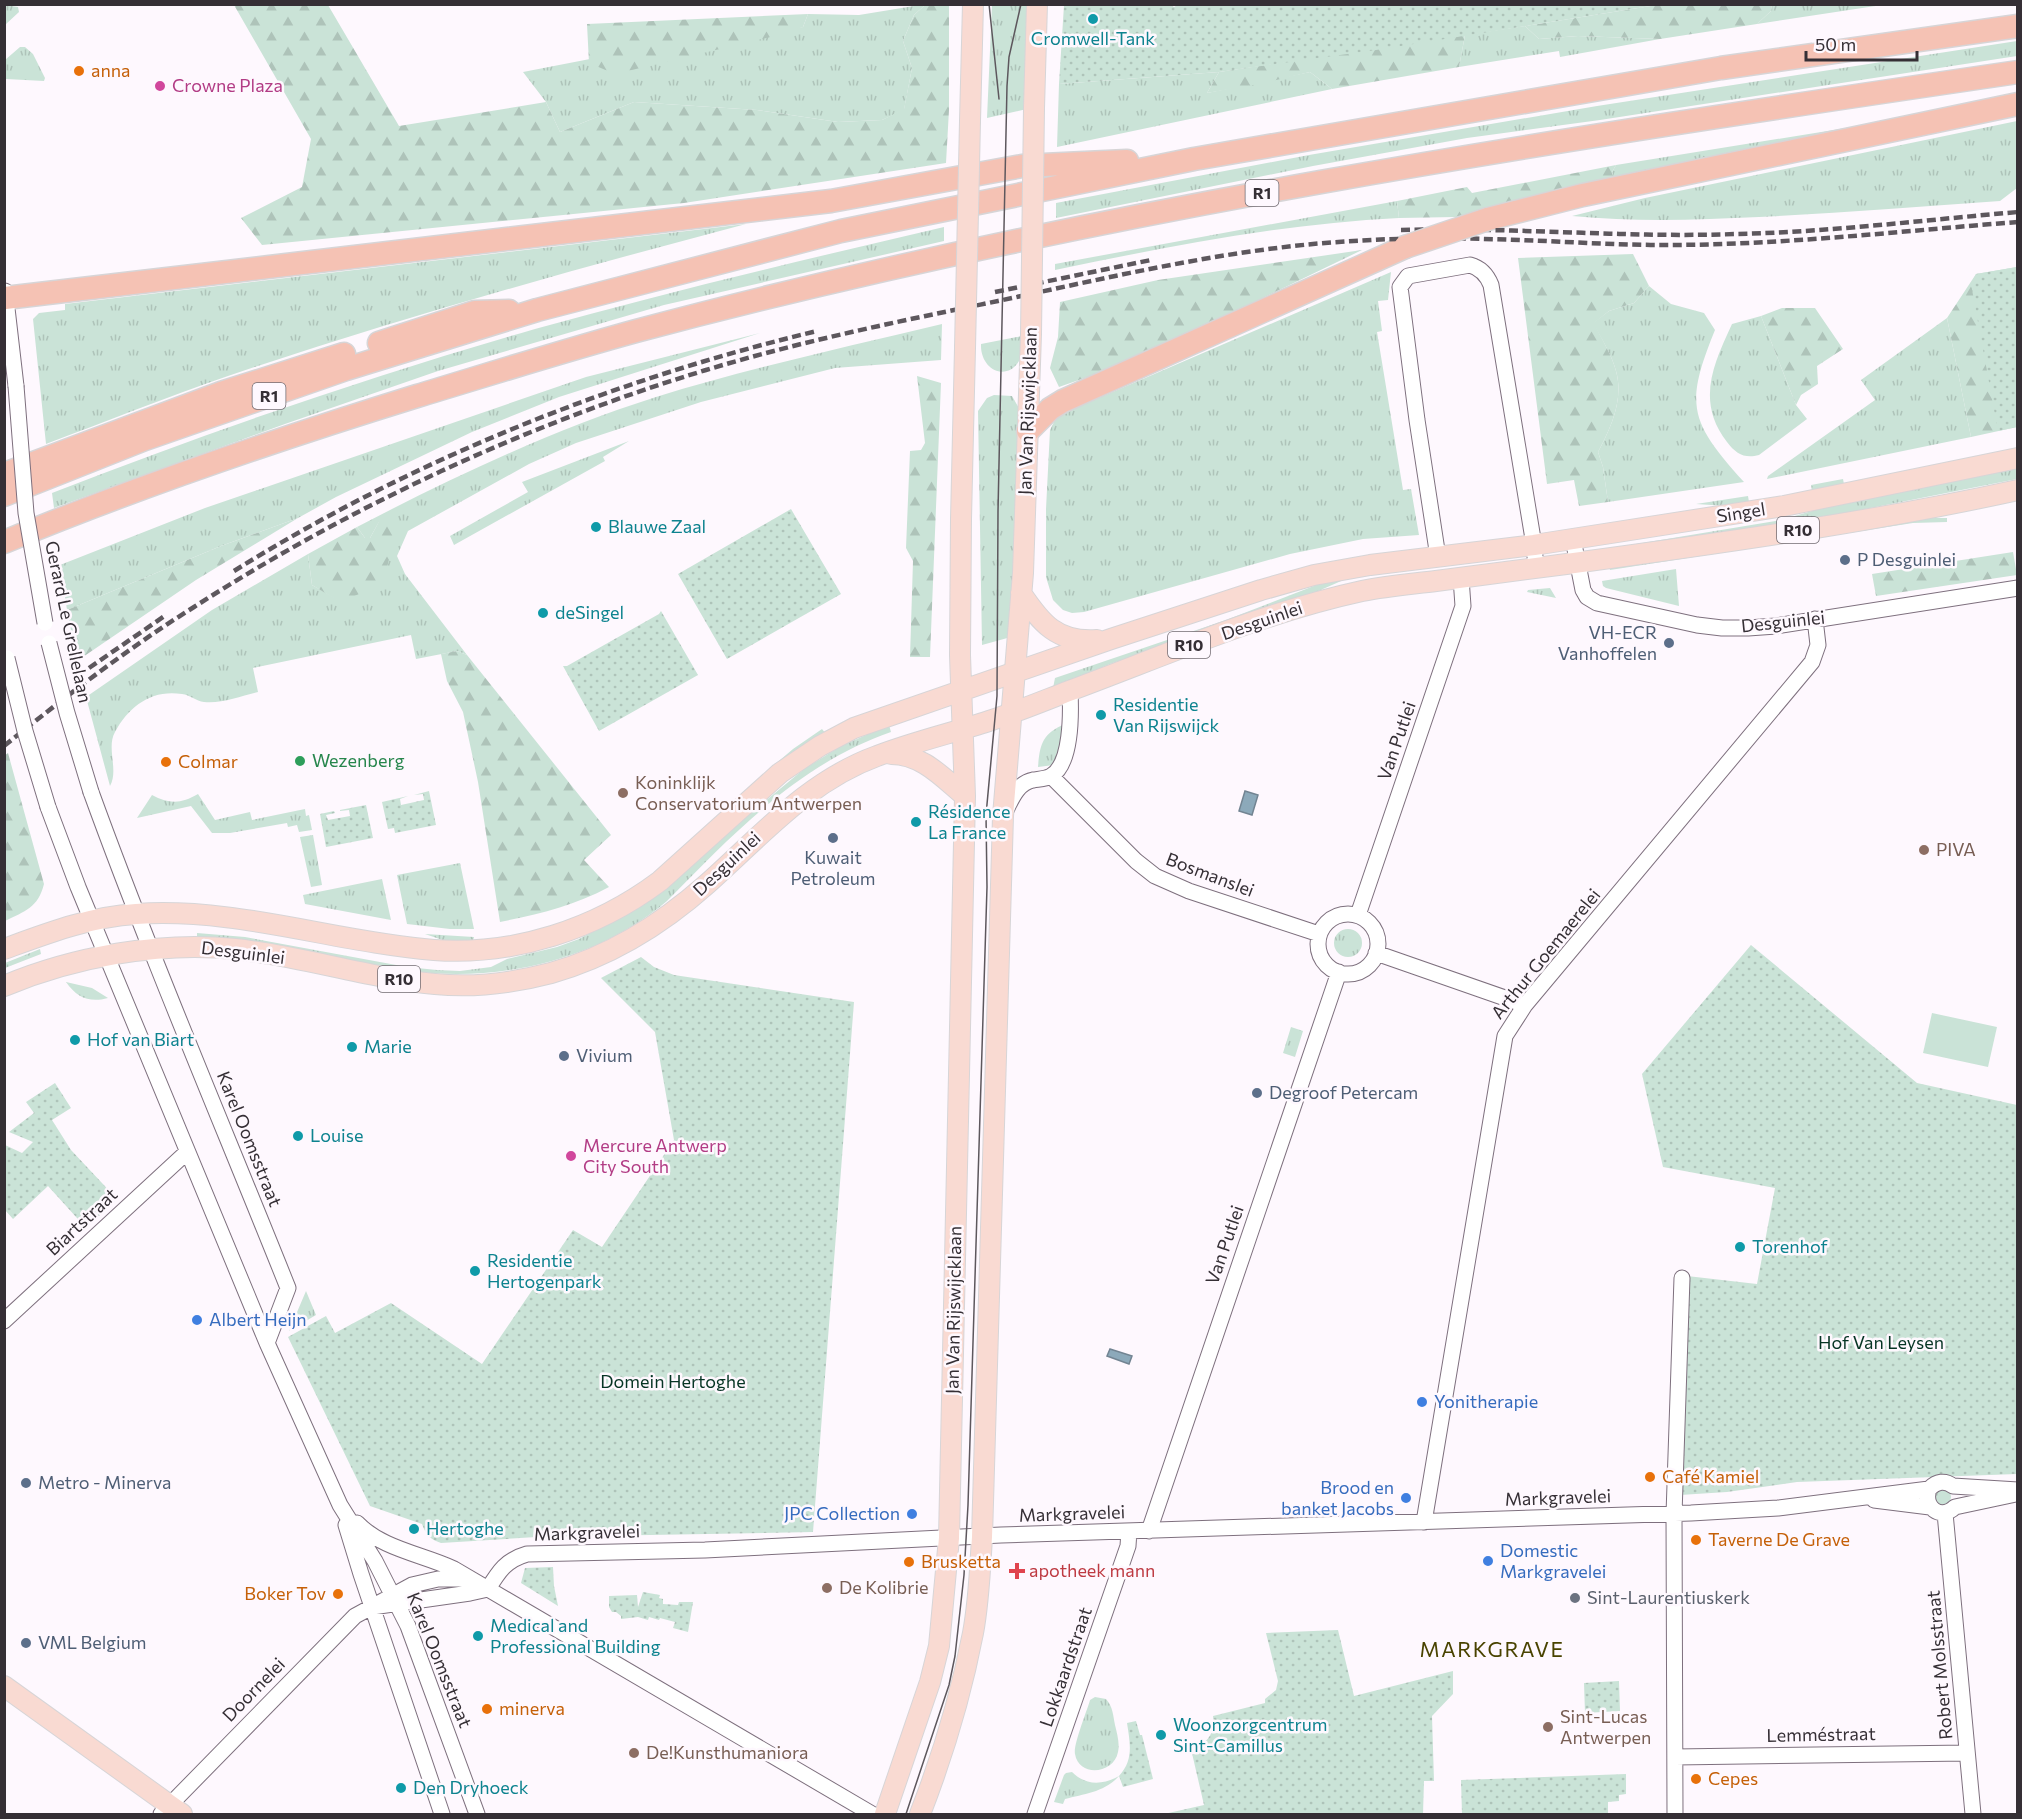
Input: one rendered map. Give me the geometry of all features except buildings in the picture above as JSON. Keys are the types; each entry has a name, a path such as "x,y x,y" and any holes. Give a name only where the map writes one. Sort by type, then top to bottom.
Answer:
{"highway":[{"name":"R1","path":"4,495 145,439 335,373 537,310 841,231 1194,159 1721,68 2018,26"},
{"name":"R1","path":"4,542 163,481 311,429 517,365 638,331 861,275 1107,222 1455,158 1744,112 2018,72"},
{"path":"1028,431 1050,409 1063,401 1405,248 1488,219 1605,190 2018,104"},
{"path":"5,295 762,210 831,201 1022,166 1194,159"},
{"path":"4,474 221,393 475,312 537,310"}],"main road":[{"name":"Jan Van Rijswijcklaan","path":"885,1815 922,1712 939,1646 949,1538 964,796 961,519 973,4"},
{"name":"Jan Van Rijswijcklaan","path":"920,1815 949,1733 961,1688 976,1610 982,1537 1003,816 1021,593 1028,431 1037,4"},
{"name":"Singel","path":"1534,545 1784,506 2018,458"},
{"name":"Singel","path":"1577,563 1880,517 2018,490"},
{"name":"Desguinlei","path":"4,949 91,919 136,914 221,916 436,950 482,950 518,945 585,924 638,897 660,881 780,773 819,746 854,728 1111,639 1314,575 1534,545"},
{"name":"Desguinlei","path":"4,986 59,966 106,956 186,947 242,950 441,985 502,984 544,975 588,961 619,947 653,927 710,882 799,800 855,764 994,719 1197,642 1318,601 1370,589 1577,563"},
{"name":"Desguinlei","path":"1021,593 1039,619 1054,632 1078,640 1111,639"},
{"path":"882,754 903,754 922,762 964,796"},
{"path":"4,1686 171,1811"}],"street":[{"path":"1438,557 1415,409 1400,287 1408,276 1470,265 1483,272 1491,285 1536,568"},
{"name":"Gerard Le Grellelaan","path":"5,295 16,386 26,513 45,623 67,713 91,792 150,950"},
{"name":"Desguinlei","path":"1573,539 1583,590 1587,597 1597,603 1697,625 1722,628 1776,626 2018,588"},
{"name":"Van Putlei","path":"1358,915 1463,606 1461,578"},
{"name":"Arthur Goemaerelei","path":"1424,1522 1505,1036 1525,1005 1812,662 1818,645 1815,619"},
{"path":"4,645 25,731 48,807 106,956"},
{"path":"1051,776 1063,759 1069,740 1070,691"},
{"name":"Jan Van Rijswijcklaan","path":"1003,816 1020,786 1026,781 1051,776"},
{"name":"Bosmanslei","path":"1051,776 1136,861 1155,876 1183,889 1319,934"},
{"path":"1339,915 1358,915 1372,926 1376,934 1376,953 1372,961 1357,972 1348,974 1339,972 1330,968 1319,953 1319,934 1323,926 1339,915"},
{"name":"Karel Oomsstraat","path":"150,950 288,1288 267,1343"},
{"path":"1376,953 1525,1005"},
{"name":"Karel Oomsstraat","path":"106,956 267,1343 340,1505 442,1815"},
{"name":"Van Putlei","path":"1149,1531 1339,972"},
{"name":"Biartstraat","path":"4,1321 187,1152"},
{"path":"1675,1815 1674,1514 1682,1278"},
{"name":"Markgravelei","path":"488,1588 498,1571 506,1563 527,1554 705,1550 1129,1531 1674,1514 1778,1508 1929,1488 1939,1482 1953,1486 2018,1492"},
{"path":"1950,1510 1958,1494 1953,1486"},
{"path":"1929,1488 1927,1497 1930,1507"},
{"name":"Markgravelei","path":"1859,1498 1930,1507 1937,1512 2018,1492"},
{"name":"Karel Oomsstraat","path":"340,1505 359,1526 372,1536 441,1562 471,1579"},
{"name":"Karel Oomsstraat","path":"340,1505 375,1561 410,1632 473,1811"},
{"name":"Robert Molsstraat","path":"1950,1510 1973,1815"},
{"name":"Lokkaardstraat","path":"1035,1815 1128,1546 1129,1531"},
{"path":"394,1599 406,1587 420,1583 438,1579 471,1579 872,1815"},
{"path":"372,1606 394,1599 470,1593 488,1588"},
{"name":"Doornelei","path":"171,1811 338,1632 354,1616 372,1606"},
{"name":"Lemméstraat","path":"1675,1757 1967,1753"},
{"path":"148,1815 171,1811"}],"green space":[{"path":"1170,4 1174,7 1179,4 1657,5 1376,50 1219,72 1059,84 1064,5"},
{"path":"5,5 18,7 19,12 5,25"},
{"path":"234,5 328,5 399,126 546,102 560,132 634,102 757,110 838,122 882,120 904,109 912,68 903,41 914,15 925,5 949,5 949,110 946,163 684,203 262,245 241,218 302,187 311,139"},
{"path":"925,5 914,15 903,41 912,68 904,110 882,120 838,122 757,110 634,102 560,132 546,102 523,72 590,59 803,27 808,14 859,15"},
{"path":"992,5 1030,5 1027,109 987,118"},
{"path":"1657,5 1772,5 1771,11 1757,24 1660,39 1578,36 1539,39 1525,26"},
{"path":"1772,5 1882,5 1757,24 1771,11"},
{"path":"808,14 803,27 783,34 615,74 589,63 587,24"},
{"path":"1525,26 1539,39 1578,36 1660,39 1560,57 1559,51 1459,67 1465,35"},
{"path":"1465,35 1459,67 1332,89 1310,72 1207,93 1219,72"},
{"path":"2017,41 2017,56 1600,120 1467,138 1313,166 1056,218 1056,203 1309,155 1597,106"},
{"path":"20,47 25,47 33,54 45,78 44,81 6,79 5,60"},
{"path":"1219,72 1207,93 1310,72 1332,89 1057,147 1059,84"},
{"path":"2017,121 2017,188 2000,201 1712,219 1642,220 1572,216 1645,198"},
{"path":"1858,126 1818,137 1614,179 1612,172 1616,165"},
{"path":"1616,165 1612,172 1614,179 1456,217 1399,218 1397,201 1467,187 1472,193"},
{"path":"1397,201 1399,218 1268,231 1055,270 1055,264"},
{"path":"746,224 551,277 357,334 205,384 46,444 33,319 39,313 65,310 65,304"},
{"path":"944,227 944,241 664,305 438,371 54,508 52,493 231,426 352,385 535,329 790,263"},
{"path":"1362,250 1133,361 1059,387 1050,368 1058,337 1060,302 1158,280"},
{"path":"1633,254 1649,286 1634,303 1609,311 1594,323 1612,359 1618,382 1615,413 1598,452 1603,467 1608,502 1579,506 1574,480 1547,484 1518,258"},
{"path":"2017,267 2017,427 1971,437 1947,318 1976,274"},
{"path":"2017,267 2017,427 1998,431 1971,284 1976,274"},
{"path":"1391,272 1388,300 1378,301 1382,331 1377,332 1403,490 1411,489 1419,535 1363,539 1290,554 1084,612 1072,613 1063,610 1053,600 1046,577 1046,509 1050,430 1057,416"},
{"path":"1649,286 1671,304 1704,313 1715,330 1699,377 1696,396 1698,412 1703,428 1712,444 1744,482 1608,502 1603,467 1598,452 1615,413 1618,382 1612,359 1593,323 1609,311 1634,303"},
{"path":"1782,308 1815,308 1843,349 1817,366 1818,384 1801,395 1796,405 1761,316"},
{"path":"1761,316 1796,405 1807,419 1759,455 1749,456 1734,450 1718,427 1712,412 1711,383 1719,354 1732,324"},
{"path":"1947,318 1971,437 1767,479 1768,476 1875,400 1861,380"},
{"path":"942,324 941,360 835,368 701,402 576,443 529,464 408,531 397,556 405,574 467,655 457,651 416,659 411,635 253,668 258,692 231,699 204,702 171,693 151,697 134,707 115,732 110,786 86,697 212,610 308,554 312,585 340,601 380,520 370,538 365,538 357,527 466,473 579,424 691,386"},
{"path":"760,333 559,397 472,432 336,497 298,518 221,546 67,610 60,565 205,508 586,377"},
{"path":"1022,336 1021,355 1014,367 1001,372 989,366 985,361 981,344"},
{"path":"917,376 941,383 930,657 910,657 913,561 906,548 910,451 921,450 925,443"},
{"path":"994,395 1012,396 1020,410 1011,637 982,645 978,411 987,398"},
{"path":"629,441 603,457 605,461 454,545 450,536 528,492 522,482"},
{"path":"2017,466 2017,479 1800,522 1612,548 1781,520 1822,508"},
{"path":"1843,479 1844,484 1812,490 1811,485"},
{"path":"1748,496 1749,502 1726,506 1696,504"},
{"path":"791,509 841,594 727,659 678,574"},
{"path":"298,518 196,580 77,661 67,610 221,546"},
{"path":"1921,518 1947,518 1947,522 1913,523 1610,570 1609,566"},
{"path":"380,520 397,526 383,584 340,602 312,585 308,554 357,527 365,538 370,538"},
{"path":"2013,552 2017,575 1876,596 1872,574"},
{"path":"1676,569 1679,606 1606,588 1602,581"},
{"path":"1348,578 1307,596 1110,664 1053,688 1055,678 1226,620 1319,584"},
{"path":"1550,588 1556,598 1527,592 1528,590"},
{"path":"661,611 698,675 599,731 563,666 567,666"},
{"path":"457,651 467,655 611,835 584,860 609,887 556,909 500,922 478,782 463,712 447,681 441,654"},
{"path":"1065,724 1054,765 1038,767 1041,746 1047,736"},
{"path":"889,725 891,732 827,762 770,803 717,850 667,901 639,922 577,953 509,970 474,974 439,974 379,966 250,941 197,937 197,933 245,937 407,967 460,971 491,967 507,959 557,947 579,939 632,911 804,769 841,746"},
{"path":"822,729 826,734 760,777 793,749"},
{"path":"8,753 44,884 38,898 30,908 5,921 4,756"},
{"path":"429,791 436,825 395,833 394,828 388,829 382,802 408,796 400,799 401,805 424,800 423,794 414,795"},
{"path":"198,794 215,820 250,812 252,820 305,809 306,816 309,815 312,830 299,832 297,825 288,827 287,823 230,833 212,833 191,806 137,818 152,795 175,802"},
{"path":"366,805 373,838 326,847 320,814 334,811 335,813 326,815 328,820 350,816 349,810 340,810"},
{"path":"313,835 322,885 311,887 300,837"},
{"path":"460,863 474,929 407,924 397,875"},
{"path":"382,879 391,920 305,904 303,895"},
{"path":"1348,929 1358,933 1362,943 1358,953 1348,957 1338,953 1334,943 1338,933"},
{"path":"425,934 474,937 473,941 454,944"},
{"name":"Hof Van Leysen","path":"1751,945 1917,1083 2017,1105 2017,1474 1797,1482 1727,1492 1680,1495 1687,1276 1757,1284 1775,1188 1663,1167 1642,1074"},
{"path":"40,949 41,954 5,968 5,963"},
{"name":"Domein Hertoghe","path":"641,957 654,967 674,975 854,1002 813,1532 536,1537 441,1543 429,1536 422,1524 370,1506 288,1337 326,1316 335,1333 391,1303 482,1364 573,1230 602,1247 674,1140 655,1032 601,978"},
{"path":"66,982 92,988 108,998 95,1000 84,998"},
{"path":"1932,1013 1997,1027 1988,1067 1923,1053"},
{"path":"1291,1027 1303,1031 1295,1057 1283,1053"},
{"path":"55,1083 71,1108 52,1120 71,1150 117,1199 86,1228 48,1186 13,1219 5,1210 5,1145 22,1153 33,1142 9,1132 34,1113 26,1102"},
{"path":"306,1291 316,1315 289,1331"},
{"path":"1943,1489 1949,1491 1951,1497 1949,1503 1943,1505 1937,1503 1935,1497 1937,1491"},
{"path":"553,1567 558,1606 521,1583 525,1568"},
{"path":"643,1592 660,1595 659,1598 663,1599 663,1604 678,1605 679,1602 693,1602 688,1632 673,1628 675,1622 660,1618 659,1620 649,1617 648,1620 638,1617 621,1619 621,1616 612,1612 609,1607 609,1596 637,1595 638,1607"},
{"path":"1338,1630 1354,1696 1453,1671 1453,1694 1432,1716 1434,1781 1424,1781 1423,1814 1164,1814 1204,1805 1191,1749 1202,1744 1209,1737 1213,1728 1213,1716 1265,1703 1265,1699 1276,1690 1278,1681 1266,1633"},
{"path":"1619,1681 1620,1711 1585,1713 1584,1683"},
{"path":"1095,1697 1106,1699 1110,1705 1119,1746 1115,1759 1110,1765 1104,1769 1089,1770 1078,1762 1075,1750 1090,1700"},
{"path":"1136,1721 1140,1735 1142,1735 1153,1779 1123,1787 1119,1776 1129,1757 1127,1723"},
{"path":"1072,1772 1083,1780 1095,1783 1119,1776 1101,1789 1065,1799 1063,1804 1054,1802 1064,1775"},
{"path":"1626,1774 1626,1794 1619,1795 1619,1801 1608,1802 1608,1814 1462,1814 1461,1780"}],"water":[{"path":"1245,791 1258,795 1252,815 1239,811"},
{"path":"1110,1349 1132,1356 1129,1364 1107,1356"}],"tram line":[{"path":"989,4 999,99"},
{"path":"906,1814 949,1685 955,1656 964,1575 987,887 986,815 997,696 998,511 1007,86 1009,57 1021,4"}],"railway":[{"path":"1401,230 1443,229 1653,235 1772,233 2018,212"},
{"path":"4,746 97,674 169,623 254,570 378,502 506,442 572,416 706,370 778,350 888,324 1155,268 1273,248 1377,240 1441,238 1643,245 1710,244 1798,240 2018,222"},
{"path":"995,292 1151,260"},
{"path":"234,571 371,494 443,459 515,428 589,399 664,374 817,331"},
{"path":"89,668 166,615"}],"place":[{"name":"Cromwell-Tank","path":"1093,19"},
{"name":"anna","path":"79,71"},
{"name":"Crowne Plaza","path":"160,86"},
{"name":"Blauwe Zaal","path":"596,527"},
{"name":"P Desguinlei","path":"1845,560"},
{"name":"deSingel","path":"543,613"},
{"name":"VH-ECR Vanhoffelen","path":"1669,643"},
{"name":"Residentie Van Rijswijck","path":"1101,715"},
{"name":"Wezenberg","path":"300,761"},
{"name":"Colmar","path":"166,762"},
{"name":"Koninklijk Conservatorium Antwerpen","path":"623,793"},
{"name":"Résidence La France","path":"916,822"},
{"name":"Kuwait Petroleum","path":"833,838"},
{"name":"PIVA","path":"1924,850"},
{"name":"Hof van Biart","path":"75,1040"},
{"name":"Marie","path":"352,1047"},
{"name":"Vivium","path":"564,1056"},
{"name":"Degroof Petercam","path":"1257,1093"},
{"name":"Louise","path":"298,1136"},
{"name":"Mercure Antwerp City South","path":"571,1156"},
{"name":"Torenhof","path":"1740,1247"},
{"name":"Residentie Hertogenpark","path":"475,1271"},
{"name":"Albert Heijn","path":"197,1320"},
{"name":"Yonitherapie","path":"1422,1402"},
{"name":"Café Kamiel","path":"1650,1477"},
{"name":"Metro - Minerva","path":"26,1483"},
{"name":"Brood en banket Jacobs","path":"1406,1498"},
{"name":"JPC Collection","path":"912,1514"},
{"name":"Hertoghe","path":"414,1529"},
{"name":"Taverne De Grave","path":"1696,1540"},
{"name":"Domestic Markgravelei","path":"1488,1561"},
{"name":"Brusketta","path":"909,1562"},
{"name":"apotheek mann","path":"1017,1571"},
{"name":"De Kolibrie","path":"827,1588"},
{"name":"Boker Tov","path":"338,1594"},
{"name":"Sint-Laurentiuskerk","path":"1575,1598"},
{"name":"Medical and Professional Building","path":"478,1636"},
{"name":"VML Belgium","path":"26,1643"},
{"name":"minerva","path":"487,1709"},
{"name":"Sint-Lucas Antwerpen","path":"1548,1727"},
{"name":"Woonzorgcentrum Sint-Camillus","path":"1161,1735"},
{"name":"De!Kunsthumaniora","path":"634,1753"},
{"name":"Cepes","path":"1696,1779"},
{"name":"Den Dryhoeck","path":"401,1788"}],"district":[{"name":"MARKGRAVE","path":"1492,1650"}]}
